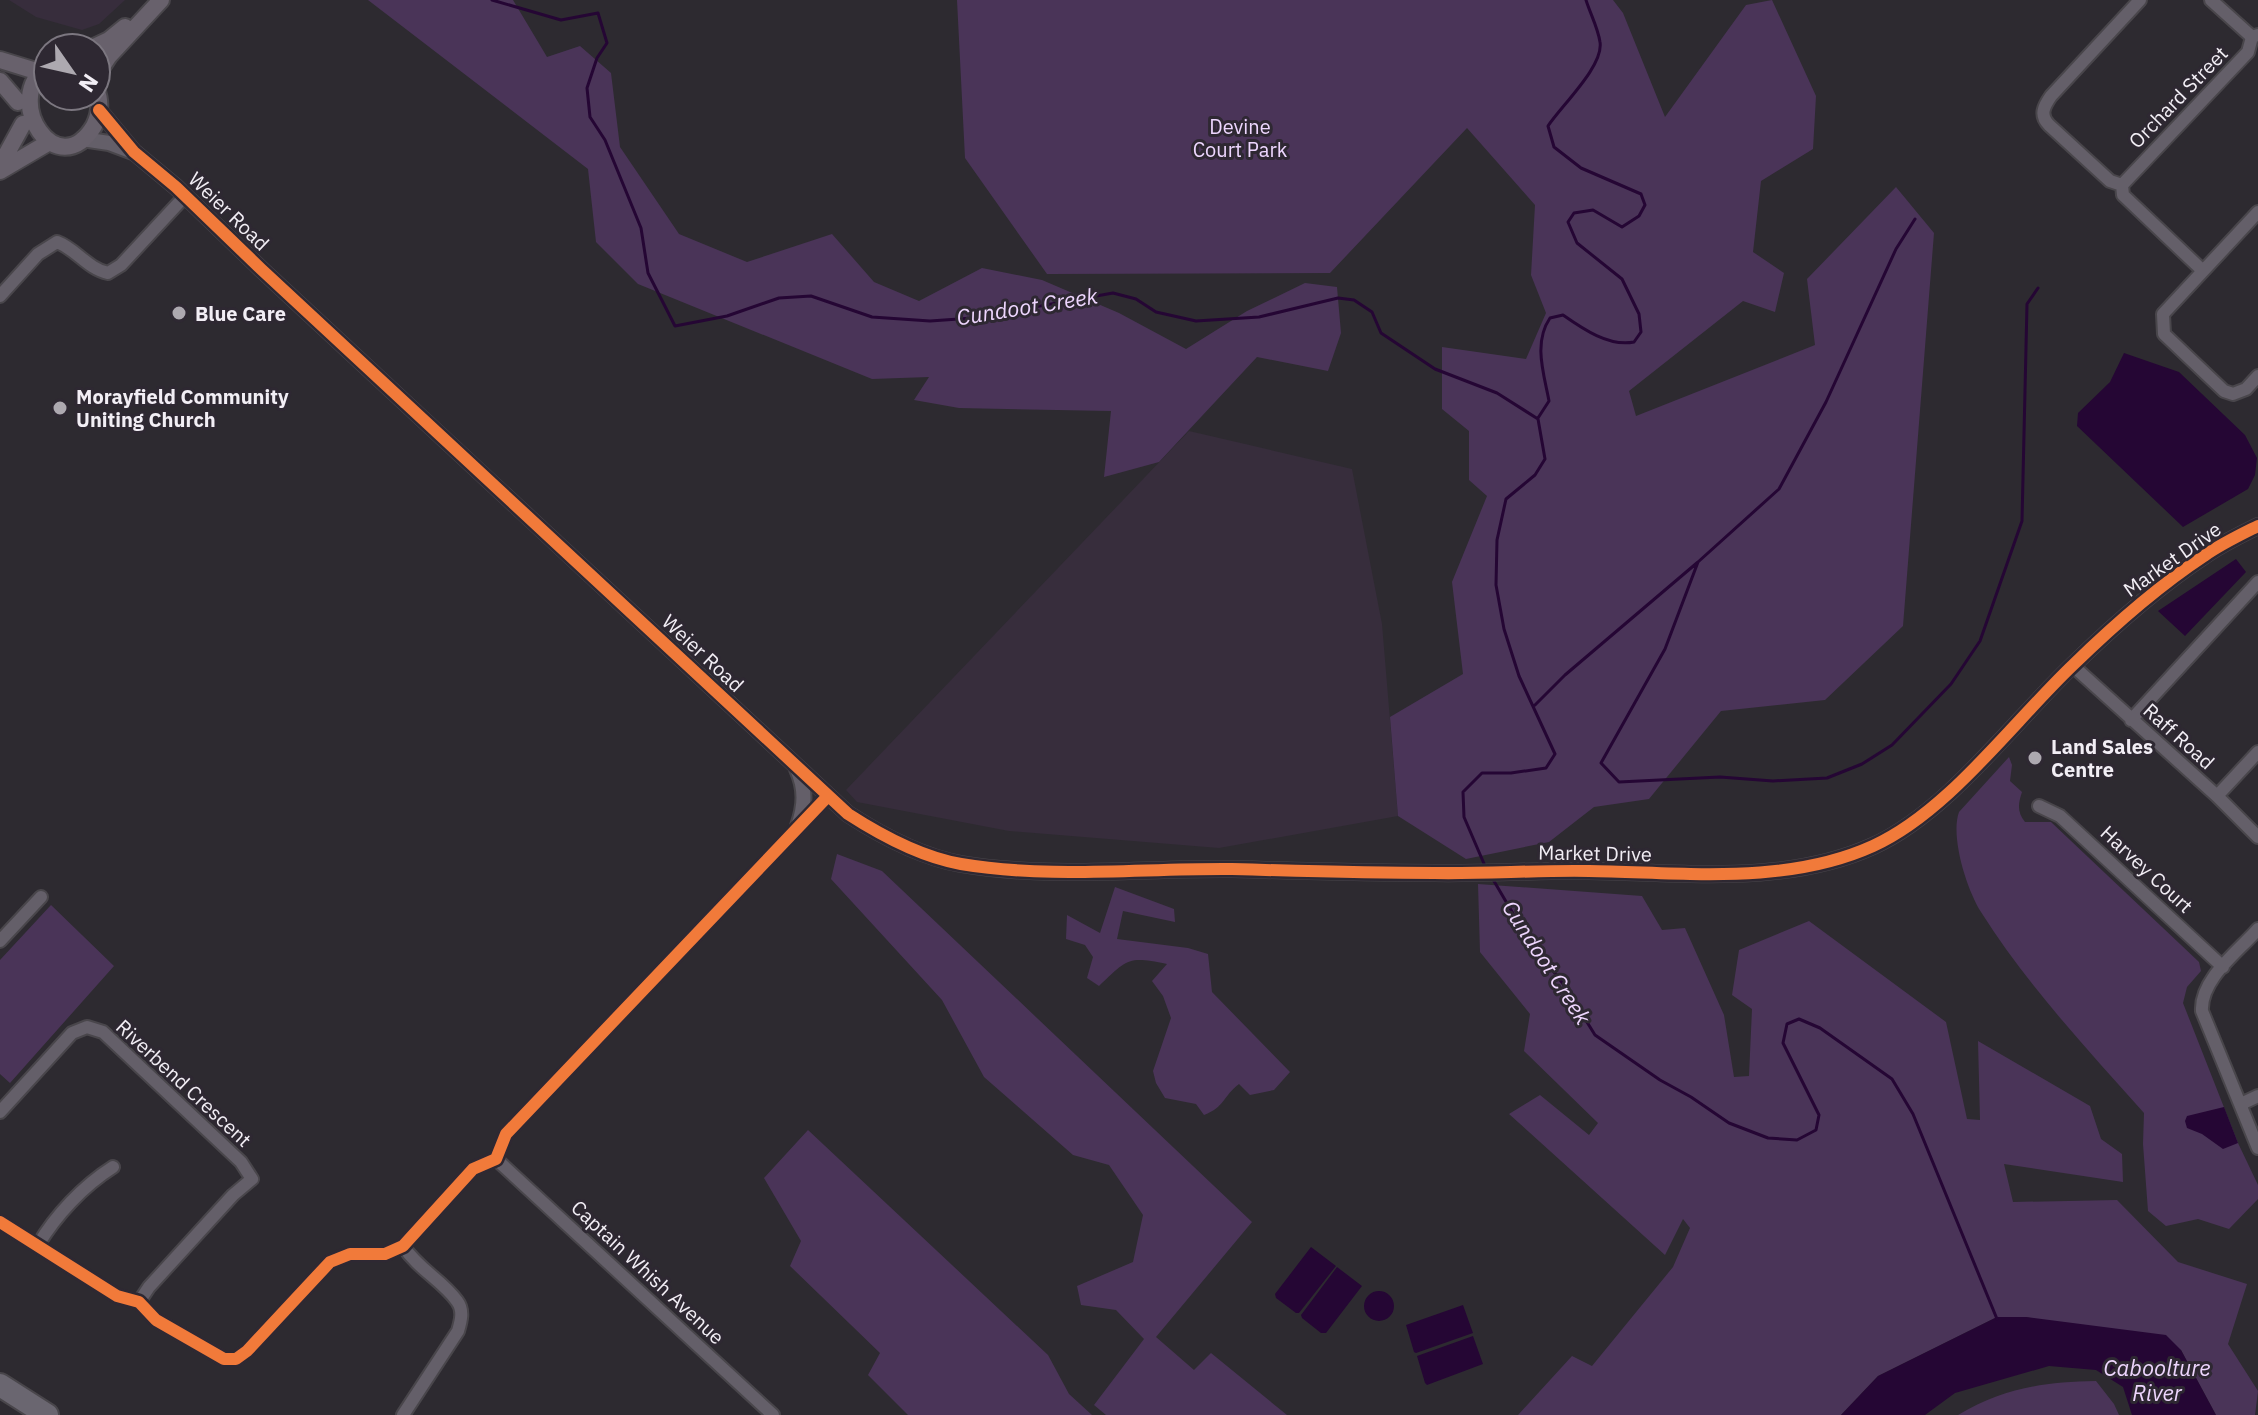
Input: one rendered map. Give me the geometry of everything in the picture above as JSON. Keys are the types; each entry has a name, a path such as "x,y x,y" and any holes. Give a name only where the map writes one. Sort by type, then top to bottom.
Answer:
{"highway":[{"path":"0,1370 15,1380 42,1412"},
{"path":"0,1385 42,1412"}],"main road":[{"path":"112,38 152,0"},
{"path":"112,53 161,0"},
{"path":"0,60 32,66"},
{"path":"32,78 21,90 18,102 23,124 29,133 46,144 59,146 82,139 97,121 99,112"},
{"path":"0,81 18,102"},
{"path":"0,169 23,124"},
{"path":"0,169 46,144"}],"street":[{"path":"2140,0 2051,96 2044,106 2043,116 2110,181 2122,185 2123,195 2202,270"},
{"path":"2211,0 2255,36"},
{"name":"Orchard Street","path":"2122,185 2248,52 2255,36"},
{"name":"Weier Road","path":"101,112 134,152 185,196 828,796"},
{"name":"Weier Road","path":"82,139 109,143 134,152"},
{"path":"0,296 38,254 57,242 71,248 97,271 108,273 121,265 185,196"},
{"path":"2258,212 2163,314 2164,334 2224,391 2233,394 2246,389 2258,376"},
{"name":"Market Drive","path":"828,796 848,814 905,846 957,863 1020,871 1762,872 1826,862 1873,846 1921,816 1962,779 2072,665 2134,609 2205,554 2258,526"},
{"path":"2131,720 2258,582"},
{"name":"Raff Road","path":"2072,665 2258,837"},
{"path":"2217,796 2258,752"},
{"path":"796,767 804,796 798,826"},
{"path":"0,1222 117,1296 139,1302 167,1327 224,1359 236,1359 330,1262 350,1254 385,1254 403,1246 473,1169 496,1159 506,1134 828,796"},
{"name":"Harvey Court","path":"2039,806 2060,816 2223,967"},
{"path":"0,941 41,897"},
{"path":"2258,929 2223,967 2201,999 2202,1011 2258,1148"},
{"name":"Riverbend Crescent","path":"0,1112 72,1033 87,1027 103,1032 241,1162 252,1179 233,1195 139,1302"},
{"path":"2241,1104 2258,1096"},
{"name":"Captain Whish Avenue","path":"496,1159 773,1415"},
{"path":"38,1245 49,1226 96,1178 113,1167"},
{"path":"403,1246 413,1262 458,1302 462,1318 458,1331 403,1415"}],"shaded area":[{"path":"9,0 125,0 99,24 82,30 36,17"},
{"path":"1189,431 1352,469 1382,624 1398,816 1219,848 1009,831 857,802 846,790"}],"green space":[{"path":"368,0 513,0 547,57 580,46 611,73 620,147 679,234 747,262 832,234 874,282 919,301 982,268 1042,280 1119,313 1186,349 1247,311 1305,283 1337,287 1341,333 1328,371 1257,357 1159,462 1104,477 1111,411 959,408 914,400 929,377 872,379 638,284 596,242 588,169"},
{"name":"Devine Court Park","path":"957,0 1613,0 1623,13 1665,117 1746,5 1772,0 1816,96 1813,149 1761,181 1753,252 1784,273 1775,312 1743,301 1629,391 1636,416 1815,345 1807,279 1896,187 1934,233 1903,626 1825,700 1721,711 1649,799 1594,807 1549,842 1466,859 1398,816 1390,717 1463,674 1452,582 1487,496 1469,480 1469,431 1442,409 1442,347 1526,359 1546,313 1531,275 1535,205 1467,128 1330,273 1047,274 965,158"},
{"path":"2009,757 2012,765 2010,781 2022,792 2019,808 2025,822 2051,822 2199,962 2201,971 2187,987 2183,1003 2238,1143 2258,1185 2258,1199 2229,1229 2198,1219 2166,1226 2148,1211 2144,1113 2038,991 1976,902 1958,849 1959,812"},
{"path":"837,854 882,871 1252,1222 1156,1337 1194,1370 1211,1353 1287,1415 1106,1415 1094,1405 1144,1339 1116,1310 1081,1305 1077,1286 1133,1262 1143,1215 1109,1165 1073,1155 984,1077 942,1000 831,879"},
{"path":"1478,884 1642,896 1662,930 1685,928 1724,1015 1734,1077 1749,1076 1752,1009 1732,995 1739,950 1809,921 1946,1022 1967,1119 1980,1120 1978,1041 2090,1106 2101,1139 2122,1154 2123,1182 2004,1164 2013,1202 2117,1200 2178,1262 2247,1284 2228,1344 2258,1391 2255,1415 2216,1415 2181,1350 2026,1317 1997,1317 1878,1376 1841,1415 1518,1415 1572,1356 1592,1366 1673,1267 1690,1228 1683,1219 1665,1255 1509,1114 1540,1095 1589,1135 1598,1123 1524,1051 1530,1014 1480,952"},
{"path":"1115,887 1174,909 1175,922 1123,911 1117,939 1188,948 1208,954 1212,992 1290,1072 1274,1090 1250,1095 1239,1084 1216,1108 1204,1115 1196,1104 1165,1098 1153,1071 1171,1018 1163,996 1152,981 1167,964 1144,960 1129,962 1099,986 1087,978 1093,957 1085,945 1066,939 1067,915 1100,933"},
{"path":"51,905 114,966 10,1083 0,1074 0,960"},
{"path":"808,1130 1048,1355 1069,1394 1092,1415 908,1415 868,1375 880,1353 790,1266 801,1241 764,1178"},
{"path":"2096,1381 2119,1415 1958,1415 1992,1398 2024,1388"}],"water":[{"path":"2124,353 2179,372 2245,435 2257,458 2255,475 2248,489 2183,527 2077,426 2078,413 2110,382"},
{"path":"2236,559 2246,572 2185,636 2158,611"},
{"path":"2224,1107 2238,1143 2223,1149 2187,1128 2187,1116"},
{"path":"1311,1247 1336,1266 1296,1313 1275,1294"},
{"path":"1337,1267 1362,1286 1326,1333 1321,1333 1301,1315"},
{"path":"1379,1291 1385,1292 1393,1300 1393,1312 1385,1320 1379,1321 1373,1320 1365,1312 1364,1306 1365,1300 1373,1292"},
{"path":"1463,1305 1473,1333 1414,1352 1406,1325"},
{"name":"Caboolture River","path":"1997,1317 2026,1317 2166,1335 2181,1350 2216,1415 2132,1415 2123,1387 2096,1370 2049,1366 1955,1393 1925,1415 1841,1415 1878,1376"},
{"path":"1473,1336 1483,1364 1427,1385 1417,1356"}],"waterway":[{"name":"Cundoot Creek","path":"492,0 561,20 598,13 607,43 597,58 587,88 590,117 605,140 641,228 648,273 675,326 727,316 779,298 811,296 872,317 930,321 973,318 1113,293 1136,299 1156,312 1196,321 1259,317 1338,298 1354,300 1372,312 1381,333 1435,369 1497,393 1538,419 1545,459 1535,475 1506,499 1497,540 1496,585 1504,629 1519,676 1555,754 1546,768 1482,773 1463,792 1464,817 1485,866"},
{"path":"1538,418 1549,401 1541,348 1550,318 1563,315 1588,331 1615,342 1634,342 1641,332 1639,314 1622,279 1577,243 1568,222 1574,213 1593,210 1622,227 1639,216 1645,205 1641,194 1581,168 1554,147 1548,126 1589,74 1599,52 1599,37 1586,0"},
{"path":"1535,705 1565,675 1779,489 1826,402 1896,249 1915,219"},
{"path":"1698,562 1665,649 1601,763 1619,782 1720,777 1773,781 1827,778 1862,764 1892,745 1951,684 1980,641 2022,521 2027,304 2038,288"},
{"name":"Cundoot Creek","path":"1491,876 1525,934 1564,985 1595,1035 1729,1123 1768,1138 1797,1140 1816,1130 1819,1115 1783,1043 1787,1024 1799,1019 1820,1028 1892,1079 1913,1114 1997,1319"}],"cycle path":[{"path":"101,112 134,152 176,187 848,814 902,845 961,864 1062,872 1232,869 1732,874 1769,872 1839,859 1901,831 1927,811 1979,764 2073,665 2136,608 2210,552 2258,526"},
{"path":"0,1222 117,1296 139,1302 156,1320 224,1359 236,1359 330,1262 350,1254 385,1254 403,1246 473,1169 496,1159 506,1134 828,796"}],"place":[{"name":"Blue Care","path":"179,313"},
{"name":"Morayfield Community Uniting Church","path":"60,408"},
{"name":"Land Sales Centre","path":"2035,758"}]}
